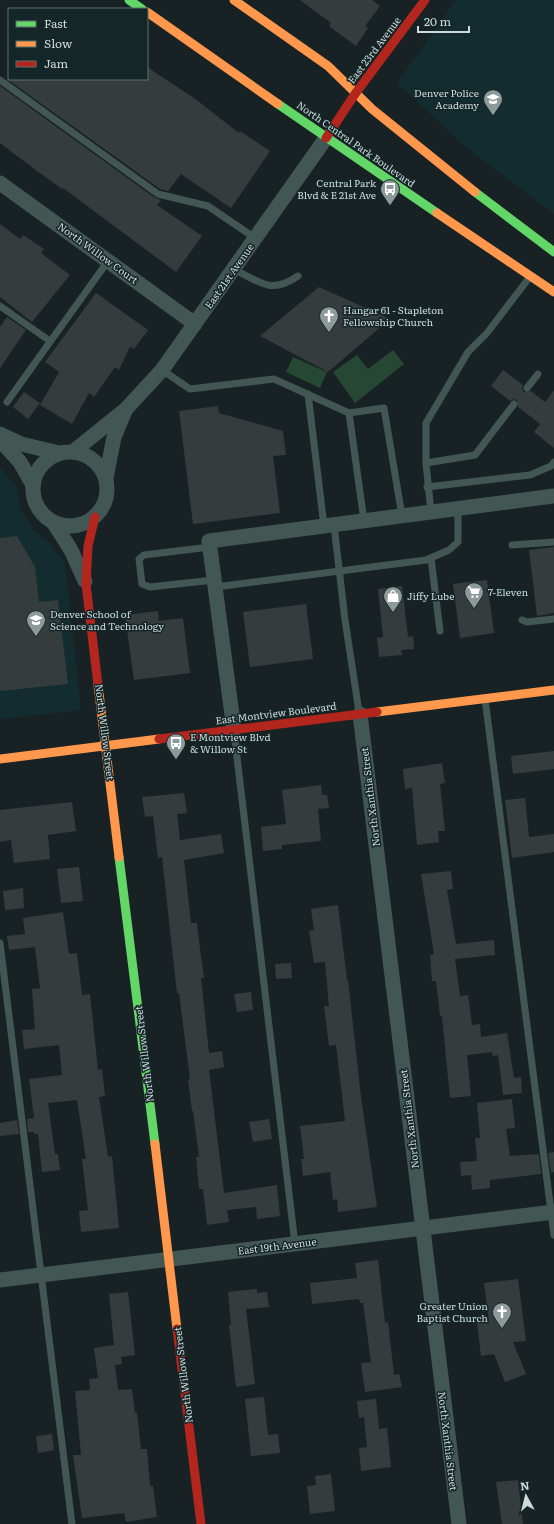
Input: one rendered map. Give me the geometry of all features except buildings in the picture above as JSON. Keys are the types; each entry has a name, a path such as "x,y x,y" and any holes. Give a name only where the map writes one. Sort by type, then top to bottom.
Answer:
{"main road":[{"path":"130,0 141,8"},
{"path":"234,0 328,66 355,94 452,174 554,252"},
{"name":"East 23rd Avenue","path":"326,138 355,94 425,0"},
{"name":"North Central Park Boulevard","path":"148,13 326,138 554,292"},
{"name":"North Willow Street","path":"94,518 88,546 86,584 200,1524"},
{"name":"East Montview Boulevard","path":"0,759 554,690"}],"street":[{"name":"East 21st Avenue","path":"66,452 88,442 126,409 162,370 326,138"},
{"name":"North Willow Court","path":"0,183 195,324"},
{"name":"East 21st Avenue","path":"106,478 114,437 126,409"},
{"path":"0,434 21,444 66,452 88,456 99,465 106,478 108,492 104,506 94,518 82,524 67,526 53,522 42,513 34,500 33,485 37,471 46,460 66,452"},
{"path":"0,440 20,462 33,485"},
{"path":"234,730 209,541 554,496"},
{"name":"North Willow Street","path":"53,522 71,550 86,584"},
{"name":"North Xanthia Street","path":"360,714 459,1524"},
{"name":"East 19th Avenue","path":"0,1280 295,1245 553,1212"}],"lane":[{"path":"0,80 158,194 208,206 255,238"},
{"path":"7,402 108,261"},
{"path":"234,269 271,287 286,284 298,276"},
{"path":"431,512 427,487 426,423 468,352 487,333 530,276"},
{"path":"0,306 50,341"},
{"path":"162,370 190,388 274,379 349,414 384,408 402,516"},
{"path":"527,388 538,374"},
{"path":"308,394 329,526 339,572 360,714"},
{"path":"426,462 475,455 514,404"},
{"path":"349,414 364,521"},
{"path":"427,487 530,475 551,466 554,462"},
{"path":"210,548 144,555 139,559 142,584 150,586 215,583 339,572 431,558 449,550 458,542 458,508"},
{"path":"512,545 554,542"},
{"path":"431,558 440,632"},
{"path":"522,620 527,622 554,619"},
{"path":"485,698 553,1212 554,1235"},
{"path":"234,730 295,1245"},
{"path":"0,943 72,1524"}],"shaded area":[{"name":"Denver Police Academy","path":"456,0 554,0 554,214 467,148 397,83"},
{"name":"Denver School of Science and Technology","path":"0,466 17,488 21,510 34,530 50,544 65,563 81,710 0,719"}],"green space":[{"path":"393,350 404,364 355,403 333,372 357,355 368,369"},
{"path":"293,357 327,372 320,388 286,372"}],"traffic: fast":[{"path":"129,0 141,8"},
{"path":"278,104 437,213"},
{"path":"475,192 554,252"},
{"path":"119,857 155,1144"}],"traffic: slow":[{"path":"234,0 328,66 372,109 475,192"},
{"path":"148,13 278,104"},
{"path":"437,213 554,292"},
{"path":"98,685 119,857"},
{"path":"377,712 554,690"},
{"path":"0,759 159,739"},
{"path":"155,1144 177,1329"}],"traffic: jam":[{"path":"326,138 355,94 425,0"},
{"path":"95,517 88,546 86,584 98,685"},
{"path":"159,739 377,712"},
{"path":"177,1329 201,1524"}],"place":[{"name":"Denver Police Academy","path":"493,116"},
{"name":"Central Park Blvd & E 21st Ave","path":"390,206"},
{"name":"Hangar 61 - Stapleton Fellowship Church","path":"329,333"},
{"name":"7-Eleven","path":"474,609"},
{"name":"Jiffy Lube","path":"393,613"},
{"name":"Denver School of Science and Technology","path":"36,637"},
{"name":"E Montview Blvd & Willow St","path":"176,760"},
{"name":"Greater Union Baptist Church","path":"502,1329"}]}
